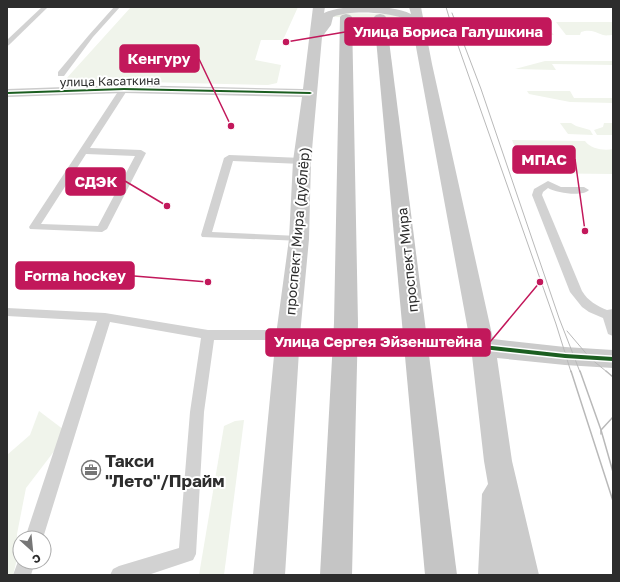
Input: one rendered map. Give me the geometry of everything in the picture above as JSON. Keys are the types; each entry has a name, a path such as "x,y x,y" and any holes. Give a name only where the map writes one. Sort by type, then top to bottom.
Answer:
{"main road":[{"name":"проспект Мира (дублёр)","path":"269,575 288,335 299,239 302,161 319,7"},
{"path":"415,7 425,64 483,347 498,461 523,575"},
{"path":"317,35 325,25 328,15 336,12 348,11 399,12 407,17 421,37"},
{"path":"336,575 346,323 346,17"},
{"name":"проспект Мира","path":"380,17 441,575"},
{"name":"улица Касаткина","path":"7,93 124,89 310,93"},
{"path":"483,347 565,356 613,359"},
{"path":"495,569 498,461"}],"lane":[{"path":"7,44 45,7"},
{"path":"60,74 117,7"},
{"path":"7,33 18,34"},
{"path":"84,151 141,153 102,229 34,227 124,89"},
{"path":"299,239 206,235 229,158 302,161"},
{"path":"584,190 559,190 548,184 538,191 537,195 576,292 581,300 589,307 610,314 613,331"},
{"path":"7,312 105,317 208,334 288,335"},
{"path":"37,530 105,317"},
{"path":"119,575 187,554 197,412 208,334"}],"shaded area":[{"path":"131,7 298,7 283,40 261,40 255,60 281,65 277,83 268,85 65,80"},
{"path":"342,13 392,14 402,18 331,17"},
{"path":"474,22 544,22 554,35 542,35 530,31 519,32 518,35 479,34"},
{"path":"556,22 613,22 613,35 604,35 587,31 581,32 580,35 566,35"},
{"path":"545,61 613,61 613,65 552,64 556,70 515,69"},
{"path":"527,91 570,91 574,98 613,98 613,103 570,102 529,94"},
{"path":"560,123 571,123 590,130 593,135 568,134"},
{"path":"604,123 613,123 613,135 597,135 594,130 603,127"},
{"path":"512,140 585,141 598,149 613,149 613,174 525,173"},
{"path":"39,411 68,433 26,488 18,530 12,530 12,570 14,570 13,575 7,575 7,455 30,435"},
{"path":"244,420 224,575 199,575 224,426 235,421"}],"tram line":[{"path":"446,7 455,37 556,324 571,372"},
{"path":"452,13 481,89 559,318 580,372"},
{"path":"567,331 590,358 607,372"},
{"path":"571,371 613,501"},
{"path":"580,371 601,430"},
{"path":"606,371 613,377"},
{"path":"601,430 613,417"},
{"path":"601,430 613,472"}],"cycle path":[{"path":"7,93 124,89 310,93"},
{"path":"483,347 565,356 613,359"}],"place":[{"name":"Улица Бориса Галушкина","path":"286,42"},
{"name":"Кенгуру","path":"231,126"},
{"name":"СДЭК","path":"167,206"},
{"name":"МПАС","path":"585,231"},
{"name":"Forma hockey","path":"208,282"},
{"name":"Улица Сергея Эйзенштейна","path":"540,282"},
{"name":"Такси \"Лето\"/Прайм","path":"91,470"}]}
